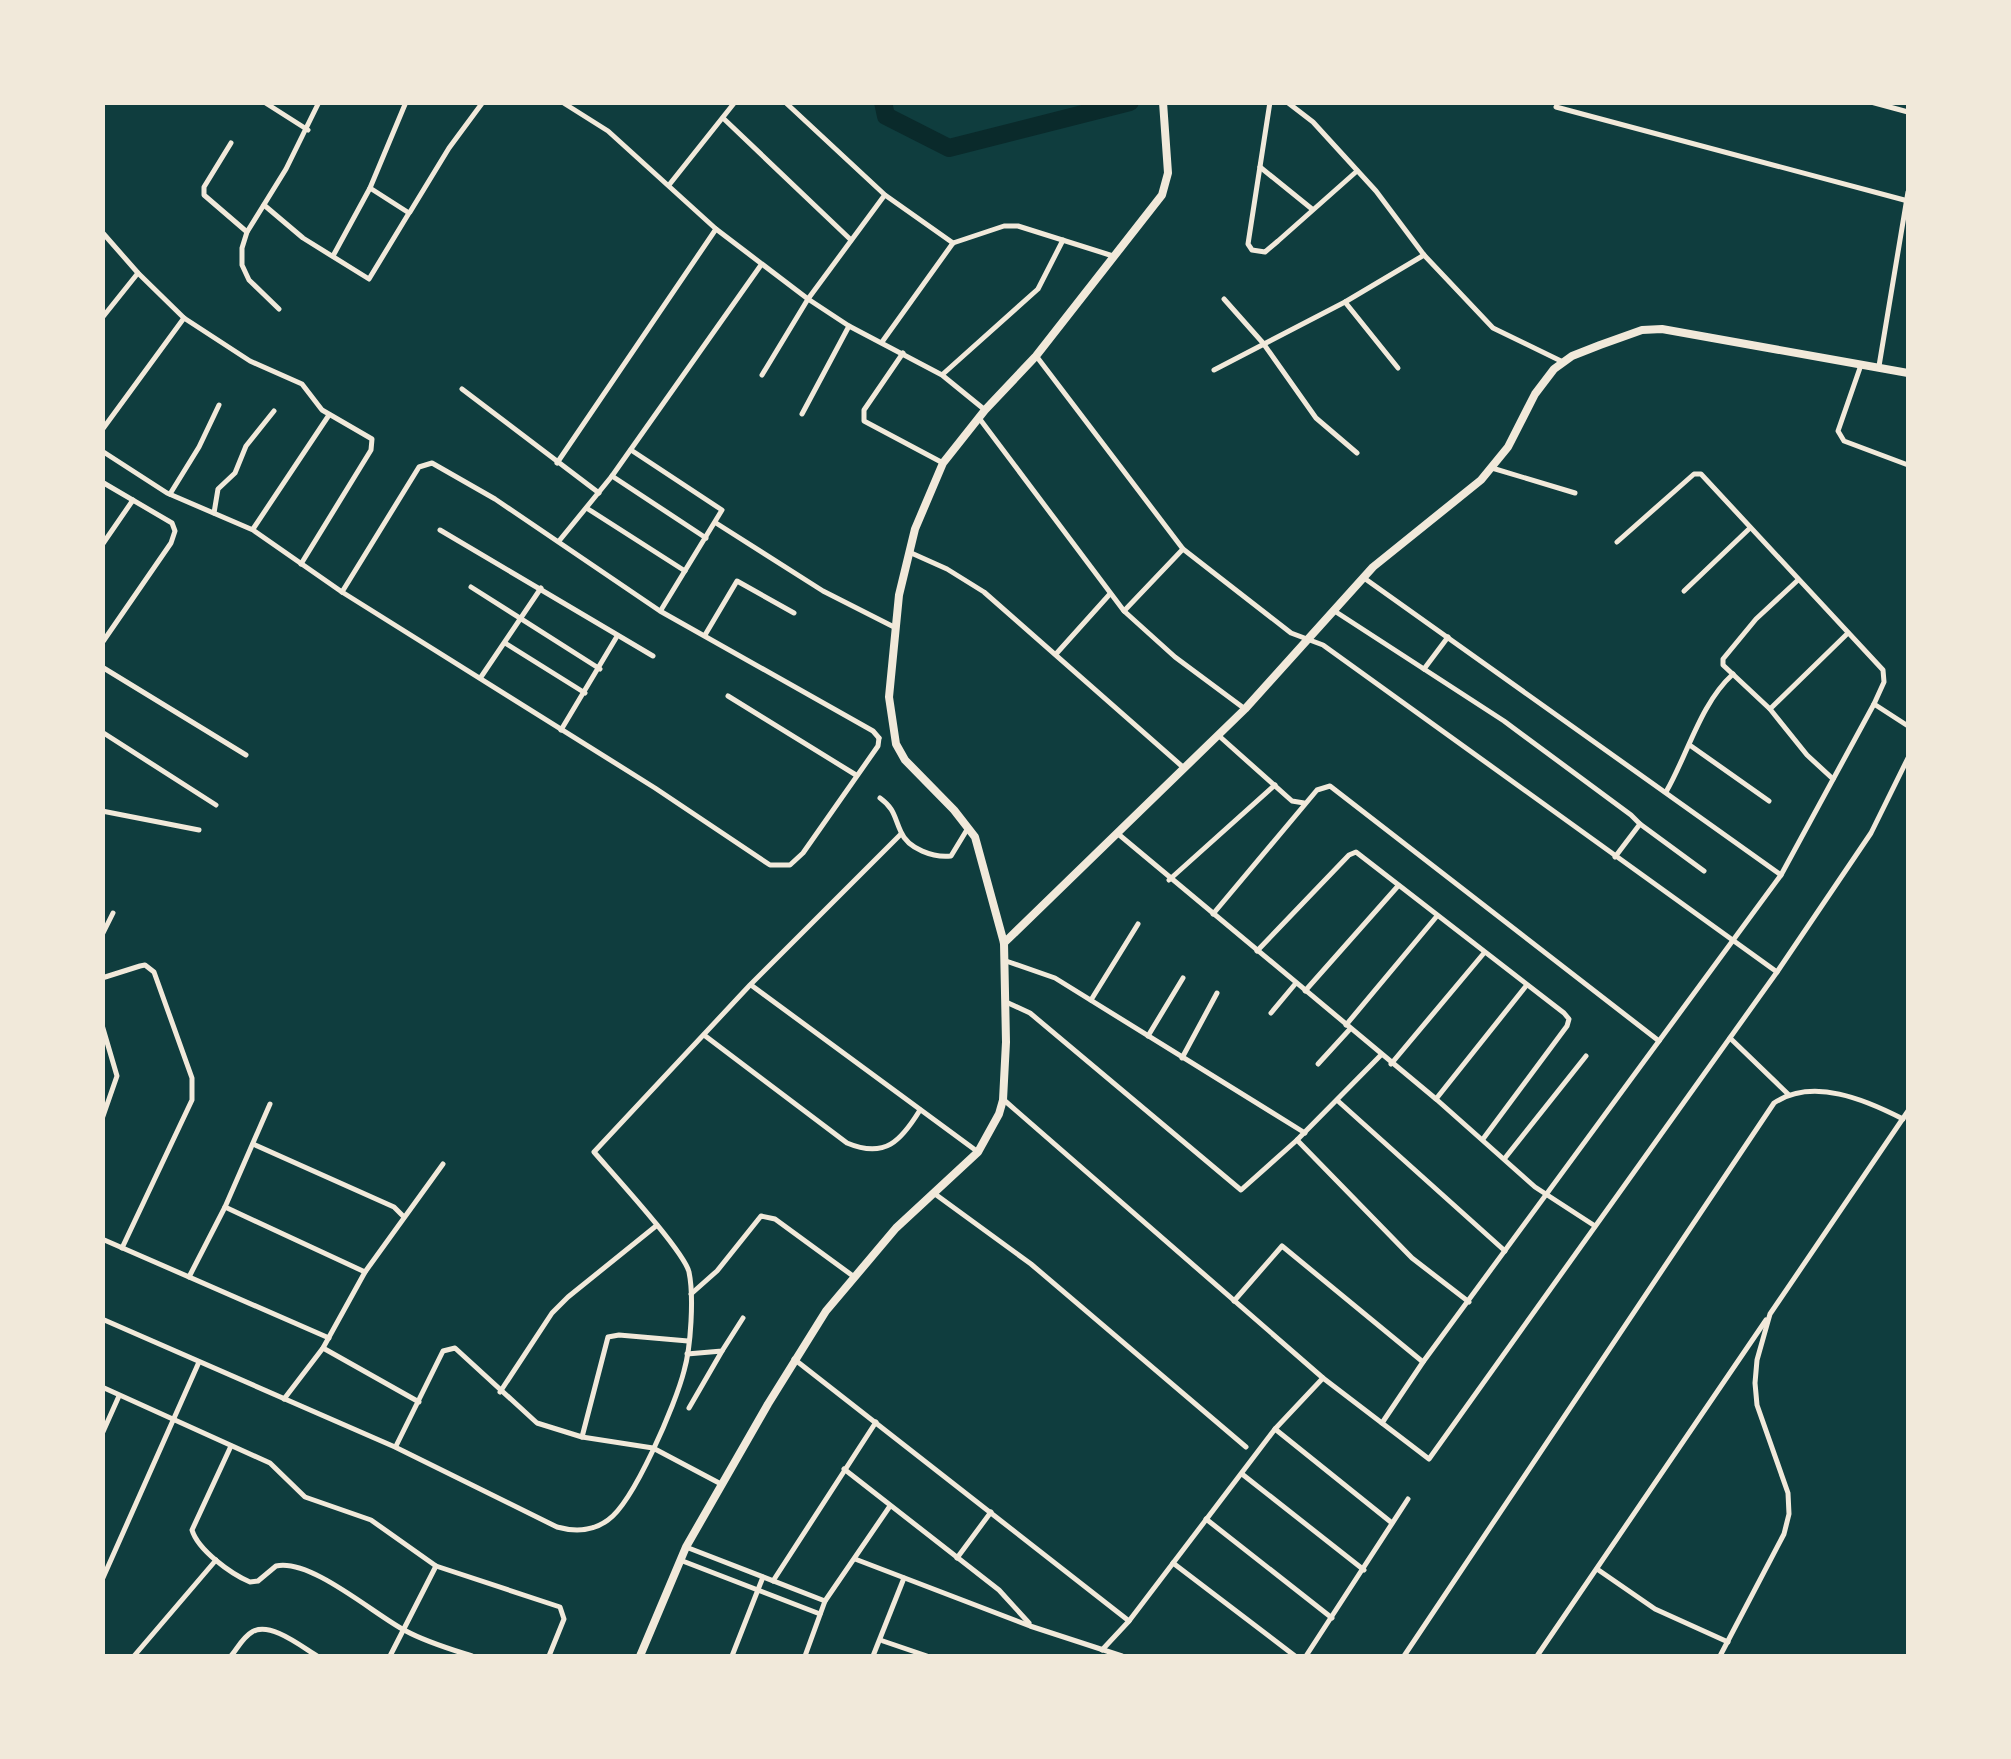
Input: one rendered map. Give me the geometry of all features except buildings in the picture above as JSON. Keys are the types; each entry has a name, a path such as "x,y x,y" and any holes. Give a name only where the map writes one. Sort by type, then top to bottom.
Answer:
{"street":[{"path":"264,102 308,130"},
{"path":"279,309 249,280 242,265 247,232 308,130 319,102"},
{"path":"333,256 370,188 406,102"},
{"path":"264,205 295,232 371,278 449,148 483,102"},
{"path":"562,102 572,104 608,131 716,229 808,299 849,326 942,374 982,414 1124,611 1176,657 1245,708"},
{"path":"670,185 735,102"},
{"path":"785,102 884,195 953,243"},
{"path":"640,1656 686,1547 794,1359 853,1276 896,1228 978,1152 994,1127 1003,1100 1004,943 980,849 968,828 905,760 894,736 890,696 894,627 909,552 943,462 1036,356 1157,204 1166,183 1163,102"},
{"path":"1270,102 1248,244 1252,250 1265,252 1357,171"},
{"path":"1286,102 1313,122 1376,191 1424,256 1493,328 1562,362"},
{"path":"1871,102 1908,112"},
{"path":"1556,107 1908,201"},
{"path":"723,118 851,240"},
{"path":"232,144 204,187 204,195 247,232"},
{"path":"1260,167 1313,210"},
{"path":"370,188 409,215"},
{"path":"1878,368 1908,192"},
{"path":"762,374 808,299 884,195"},
{"path":"882,342 953,243 1012,225 1116,257"},
{"path":"557,462 716,229"},
{"path":"102,232 184,318 250,360 302,384 328,415 374,441 301,564"},
{"path":"942,374 1038,288 1063,240"},
{"path":"1214,370 1424,256"},
{"path":"559,540 600,493 762,264"},
{"path":"102,318 138,273"},
{"path":"1224,299 1263,343 1316,418 1357,452"},
{"path":"1345,302 1398,368"},
{"path":"102,430 184,318"},
{"path":"802,414 849,326"},
{"path":"1004,943 1218,736 1363,578 1492,468 1508,447 1535,394 1562,362 1630,334 1662,329 1908,373"},
{"path":"903,353 864,410 864,421 943,462"},
{"path":"1036,356 1183,548 1291,633 1323,645 1776,972"},
{"path":"1861,365 1838,432 1844,441 1908,465"},
{"path":"462,389 600,493"},
{"path":"170,494 219,404"},
{"path":"214,513 218,488 235,473 246,446 274,411"},
{"path":"253,530 328,415"},
{"path":"631,450 719,506 722,514 660,611"},
{"path":"102,451 170,494 253,530 342,592 775,867 790,865 803,853 878,746 879,738"},
{"path":"342,592 419,467 429,462 559,540 660,611 858,722 879,738 894,736"},
{"path":"1492,468 1575,493"},
{"path":"1382,1423 1422,1362 1781,875 1886,676 1698,472 1617,542"},
{"path":"612,476 706,538"},
{"path":"102,482 172,523 175,534 102,643"},
{"path":"102,546 132,500"},
{"path":"588,509 686,572"},
{"path":"716,522 823,591 894,627"},
{"path":"1684,592 1750,528"},
{"path":"440,530 653,656"},
{"path":"1124,611 1183,548"},
{"path":"909,552 984,592 1184,768"},
{"path":"1363,578 1781,875"},
{"path":"1798,580 1756,619 1723,665 1833,779"},
{"path":"705,635 737,581 794,613"},
{"path":"472,586 600,669"},
{"path":"481,678 540,588"},
{"path":"1056,654 1110,595"},
{"path":"1333,610 1504,721 1704,870"},
{"path":"1770,710 1848,633"},
{"path":"561,730 617,637"},
{"path":"1424,669 1448,637"},
{"path":"505,643 585,694"},
{"path":"102,667 246,755"},
{"path":"1666,792 1691,746 1697,726 1721,685 1733,674"},
{"path":"728,696 856,774"},
{"path":"1874,704 1908,726"},
{"path":"102,732 216,805"},
{"path":"1218,736 1292,800 1307,802"},
{"path":"1691,746 1769,801"},
{"path":"1003,1100 1323,1378 1429,1459 1730,1038 1871,833 1908,758"},
{"path":"1169,880 1275,785"},
{"path":"1213,914 1307,802 1324,786 1336,788 1658,1041"},
{"path":"880,798 894,811 901,834 916,847 944,857 958,848 968,828"},
{"path":"102,812 199,830"},
{"path":"1615,856 1640,824"},
{"path":"102,1319 396,1447 557,1527 595,1527 614,1516 632,1490 672,1407 687,1354 691,1294 684,1261 594,1152 750,984 901,834"},
{"path":"1116,834 1483,1138 1545,1195 1595,1226"},
{"path":"1257,951 1356,852 1568,1015 1569,1023 1483,1138"},
{"path":"1305,991 1398,886"},
{"path":"102,935 113,913"},
{"path":"1318,1064 1437,916"},
{"path":"1091,1000 1138,924"},
{"path":"1391,1064 1484,953"},
{"path":"1006,961 1055,978 1305,1133"},
{"path":"102,978 140,966 154,972 194,1090 122,1248"},
{"path":"1148,1036 1183,978"},
{"path":"750,984 978,1152"},
{"path":"1271,1014 1296,984"},
{"path":"1436,1099 1526,986"},
{"path":"1182,1058 1217,993"},
{"path":"1006,1002 1030,1013 1242,1190 1338,1101 1380,1056"},
{"path":"102,1025 117,1076 102,1120"},
{"path":"704,1034 859,1149 875,1150 904,1136 921,1110"},
{"path":"1730,1038 1789,1095"},
{"path":"1506,1158 1586,1056"},
{"path":"1404,1656 1774,1103 1789,1095 1810,1092 1846,1096 1903,1119"},
{"path":"1338,1101 1505,1251"},
{"path":"190,1277 270,1104"},
{"path":"1537,1656 1908,1112"},
{"path":"1297,1140 1412,1258 1469,1302"},
{"path":"252,1144 394,1207 403,1216"},
{"path":"284,1399 330,1338 365,1272 443,1164"},
{"path":"935,1194 1031,1264 1246,1447"},
{"path":"225,1207 365,1272"},
{"path":"691,1294 716,1271 761,1216 775,1219 853,1276"},
{"path":"500,1392 552,1313 656,1226"},
{"path":"102,1240 330,1338"},
{"path":"1234,1301 1282,1246 1422,1362"},
{"path":"1720,1656 1784,1534 1789,1514 1788,1493 1757,1406 1756,1360 1770,1314"},
{"path":"690,1408 742,1318"},
{"path":"582,1437 608,1337 688,1341"},
{"path":"396,1447 443,1351 450,1347 459,1350 500,1392 538,1423 582,1437 652,1448 721,1484"},
{"path":"323,1348 419,1402"},
{"path":"687,1354 722,1351"},
{"path":"794,1359 1128,1620"},
{"path":"102,1580 199,1362"},
{"path":"1102,1650 1275,1429 1323,1378"},
{"path":"102,1387 270,1463 305,1497 371,1520 436,1566 560,1607 564,1619 550,1656"},
{"path":"102,1434 120,1395"},
{"path":"773,1581 876,1422"},
{"path":"1275,1429 1392,1523"},
{"path":"231,1446 192,1530 194,1538 217,1559 250,1582 258,1581 276,1566 294,1566 344,1588 406,1631 472,1656"},
{"path":"844,1469 999,1590 1030,1626"},
{"path":"1242,1474 1364,1570"},
{"path":"1306,1656 1408,1499"},
{"path":"805,1656 825,1601 890,1506"},
{"path":"958,1558 991,1512"},
{"path":"1206,1519 1332,1618"},
{"path":"686,1547 825,1601"},
{"path":"134,1656 217,1559"},
{"path":"855,1559 1030,1626 1122,1656"},
{"path":"680,1560 820,1614"},
{"path":"1173,1563 1295,1656"},
{"path":"390,1656 436,1566"},
{"path":"1597,1569 1655,1609 1728,1642"},
{"path":"732,1656 763,1578"},
{"path":"873,1656 904,1578"},
{"path":"231,1656 252,1631 261,1629 317,1656"},
{"path":"880,1640 927,1656"}],"waterway":[{"path":"883,102 886,116 949,148 1130,102"}]}
